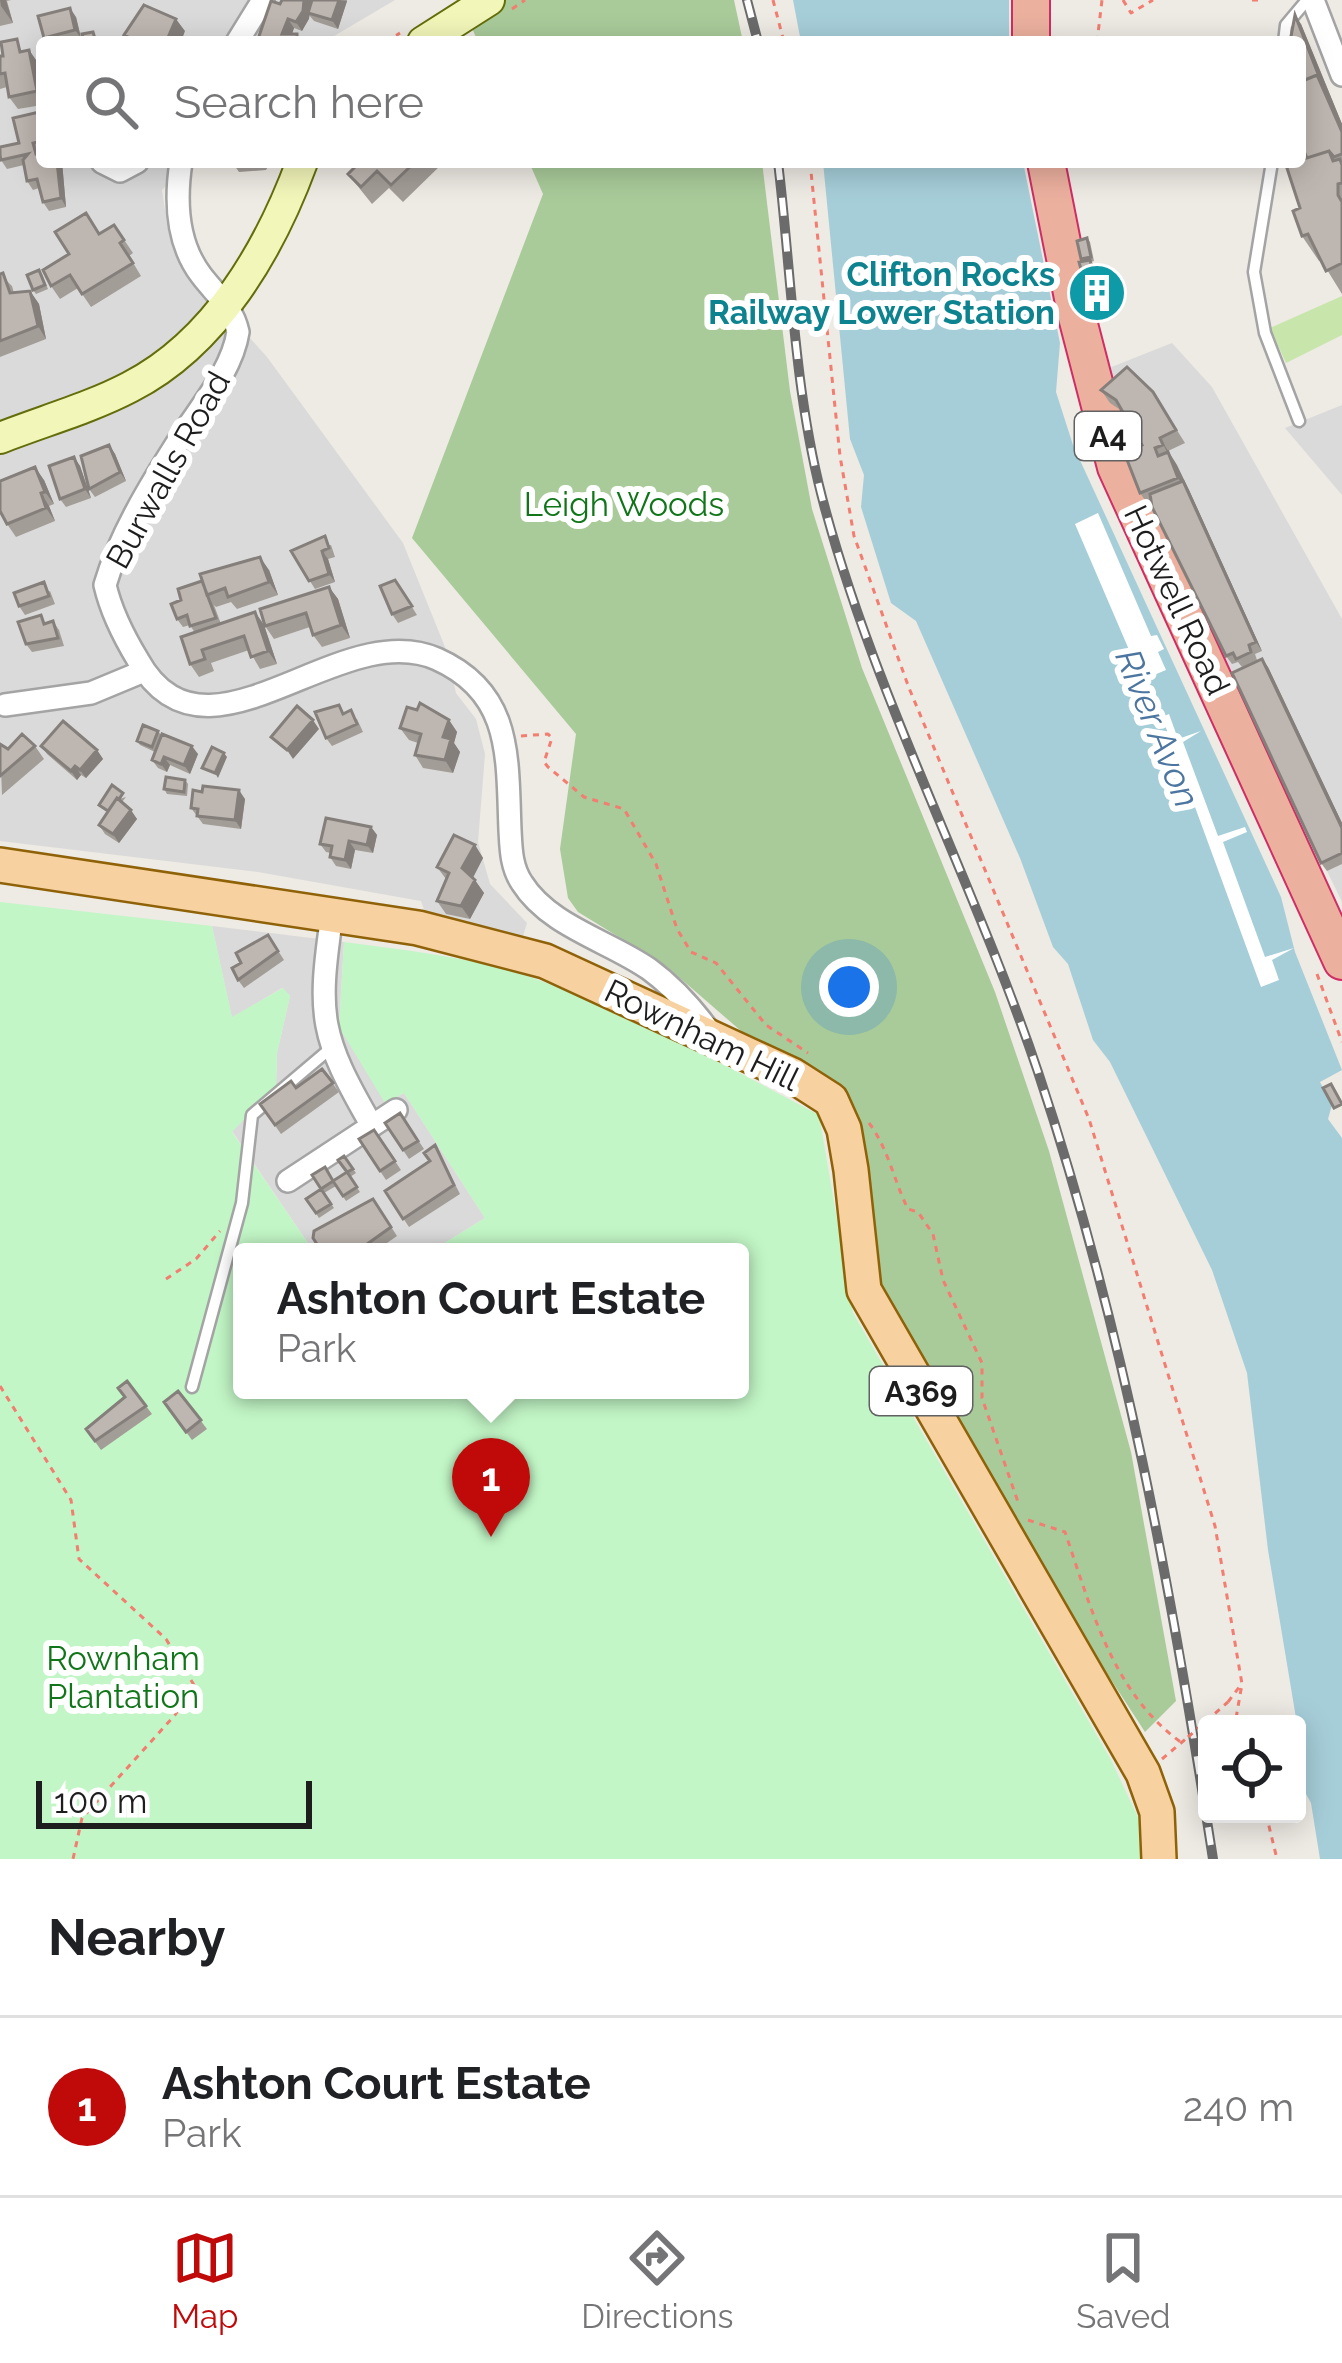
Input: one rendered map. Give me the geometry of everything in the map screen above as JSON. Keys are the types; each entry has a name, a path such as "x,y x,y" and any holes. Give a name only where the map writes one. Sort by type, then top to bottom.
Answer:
{"highway":[{"path":"1031,0 1031,36"},
{"name":"Hotwell Road","path":"1047,168 1076,313 1117,467 1341,960"}],"main road":[{"path":"432,36 489,0"},
{"path":"247,273 288,168"},
{"path":"0,438 133,386 173,357 226,302 270,241 300,168"},
{"name":"Rownham Hill","path":"0,865 418,928 545,961 716,1039 831,1100 844,1129 851,1170 863,1290 1143,1773 1157,1812 1159,1859"}],"street":[{"path":"241,36 263,0"},
{"path":"1310,0 1342,75"},
{"path":"181,168 178,202 184,244 196,269 226,302"},
{"name":"Burwalls Road","path":"144,671 106,585 112,561 166,460 235,347 238,332 226,302"},
{"path":"5,705 91,693 144,671 170,698 202,708 245,700 319,669 383,652 406,650 435,658 467,676 490,698 504,725 512,857 520,881 542,907 648,969 686,1000 716,1039"},
{"path":"332,915 321,1008 331,1048 372,1126"},
{"path":"288,1181 396,1110"}],"lane":[{"path":"1285,36 1286,25 1310,0"},
{"path":"1271,168 1254,272 1265,333 1299,421"},
{"path":"193,1387 247,1180 252,1114 331,1048"}],"path":[{"path":"773,0 782,36"},
{"path":"1098,36 1102,0"},
{"path":"1123,0 1131,13 1154,0"},
{"path":"811,168 840,456 854,536 909,688 1089,1119 1200,1471 1241,1684 1236,1715"},
{"path":"166,1279 237,1219"},
{"path":"0,1386 71,1500 79,1558 166,1639 194,1685 175,1715 82,1818 73,1859"},
{"path":"1182,1743 1241,1684"},
{"path":"1268,1823 1277,1859"}],"shaded area":[{"path":"0,0 395,0 334,36 36,36 36,168 182,168 162,190 168,231 185,265 267,357 403,543 445,647 456,693 476,719 485,754 478,842 490,884 527,923 523,936 426,915 421,901 258,872 0,841"},
{"path":"1172,343 1212,387 1342,619 1342,902 1129,460 1104,370"},
{"path":"1342,405 1342,495 1285,428"},
{"path":"212,926 344,942 339,1027 386,1102 404,1093 485,1218 445,1243 308,1243 232,1131 276,1086 277,1053 290,996 282,988 232,1018"}],"green space":[{"path":"460,0 734,0 742,36 475,36"},
{"name":"Leigh Woods","path":"532,168 763,168 790,391 812,509 862,668 995,992 1049,1151 1131,1452 1176,1701 1145,1732 1047,1581 874,1286 848,1092 763,1050 666,966 578,912 568,898 560,849 576,734 412,538 543,194"},
{"path":"1342,296 1342,335 1286,363 1270,328"},
{"name":"Rownham Plantation","path":"0,902 212,926 232,1017 283,988 290,996 277,1053 276,1086 232,1132 308,1243 233,1243 233,1399 749,1399 749,1243 445,1243 485,1218 404,1093 385,1103 339,1027 344,942 471,961 544,982 649,1028 819,1115 853,1313 1111,1760 1151,1845 1146,1859 0,1859"}],"water":[{"path":"793,0 1009,0 1009,36 800,36"},
{"name":"River Avon","path":"824,168 1024,168 1060,343 1056,392 1073,445 1281,897 1295,952 1342,1070 1320,1082 1332,1105 1328,1119 1342,1138 1342,1859 1320,1859 1306,1794 1306,1715 1296,1715 1268,1550 1247,1373 1212,1270 1110,1062 1093,1040 1068,964 1053,947 1020,858 916,621 891,603 861,507 864,475 850,439"}],"pier":[{"path":"1098,513 1151,636 1157,635 1164,649 1158,652 1166,670 1142,680 1075,524"},
{"path":"1169,714 1178,739 1201,731 1183,742 1218,836 1245,827 1247,832 1223,842 1265,957 1294,948 1272,960 1279,980 1261,987 1162,717"}],"building":[{"path":"282,0 304,0 296,22 288,19 282,34 297,36 259,36 271,1 280,4"},
{"path":"312,0 339,0 332,20 308,13"},
{"path":"144,5 176,19 169,36 124,35"},
{"path":"70,8 75,30 43,36 38,16"},
{"path":"1295,15 1303,36 1291,36"},
{"path":"17,39 20,52 29,50 36,91 9,97 5,73 0,74 1,42"},
{"path":"1306,43 1320,79 1317,75 1306,80"},
{"path":"1317,75 1342,132 1342,154 1334,157 1329,151 1307,158 1306,80"},
{"path":"36,113 36,168 58,168 61,198 43,202 37,179 27,181 23,160 28,154 1,160 0,147 19,143 13,118"},
{"path":"1329,151 1333,161 1340,159 1342,165 1338,195 1342,263 1326,271 1308,234 1302,236 1293,211 1300,208 1287,168 1306,168 1306,158"},
{"path":"354,168 409,168 391,185 377,171 361,187 348,174"},
{"path":"86,213 99,234 114,225 133,263 82,294 70,275 51,286 43,270 69,254 55,232"},
{"path":"1087,238 1091,257 1081,259 1077,241"},
{"path":"1090,260 1102,308 1092,310 1079,262"},
{"path":"39,270 45,285 33,290 27,275"},
{"path":"0,274 10,293 30,291 38,326 0,341"},
{"path":"1127,367 1153,392 1176,430 1160,438 1163,445 1155,448 1158,456 1168,452 1178,478 1140,493 1124,452 1142,445 1116,400 1101,390"},
{"path":"109,445 120,472 89,489 81,456"},
{"path":"74,457 85,489 60,499 49,466"},
{"path":"35,467 46,508 7,524 0,511 0,481"},
{"path":"1183,481 1256,642 1249,645 1251,652 1236,659 1233,653 1226,656 1152,507 1150,494"},
{"path":"325,536 329,548 322,551 329,574 309,581 291,551"},
{"path":"260,557 269,582 228,597 225,588 207,595 200,574"},
{"path":"395,580 412,606 392,614 380,586"},
{"path":"202,581 216,618 190,626 187,615 177,619 171,604 181,600 178,589"},
{"path":"44,582 49,596 19,606 14,593"},
{"path":"329,587 341,625 313,635 306,613 265,626 260,609"},
{"path":"255,612 268,651 251,657 244,636 202,650 205,659 190,664 181,637"},
{"path":"41,615 44,624 53,621 58,638 26,644 18,622"},
{"path":"1262,659 1342,828 1342,853 1321,863 1232,673"},
{"path":"420,703 449,720 443,737 451,739 445,760 415,755 421,734 400,728 407,707 417,710"},
{"path":"339,705 343,714 351,710 357,724 326,738 315,712"},
{"path":"297,706 313,720 287,750 271,737"},
{"path":"63,721 97,750 80,770 75,766 71,771 41,746"},
{"path":"143,725 158,731 152,747 137,741"},
{"path":"22,734 35,746 0,776 0,744 8,749"},
{"path":"162,734 192,746 184,765 164,757 161,764 152,760"},
{"path":"212,747 224,753 215,773 202,768"},
{"path":"166,777 185,780 184,792 164,789"},
{"path":"112,785 123,793 108,811 99,805"},
{"path":"203,786 239,790 235,820 197,816 198,809 191,808 193,790 202,792"},
{"path":"117,798 131,810 113,834 99,825"},
{"path":"326,818 371,827 367,845 349,841 345,860 330,857 332,846 320,844"},
{"path":"454,835 475,845 462,868 475,880 461,906 437,901 449,873 437,867"},
{"path":"268,935 278,951 238,980 232,968 241,963 236,953"},
{"path":"322,1069 333,1083 275,1125 260,1104 291,1081 296,1088"},
{"path":"1331,1084 1342,1104 1334,1108 1323,1088"},
{"path":"400,1113 418,1141 403,1150 385,1123"},
{"path":"374,1130 395,1161 380,1171 359,1139"},
{"path":"435,1145 454,1185 403,1219 385,1191 430,1161 424,1153"},
{"path":"344,1156 353,1169 347,1172 338,1160"},
{"path":"325,1167 333,1181 321,1189 312,1175"},
{"path":"347,1172 357,1187 343,1196 333,1181"},
{"path":"321,1189 331,1204 316,1213 306,1199"},
{"path":"373,1199 391,1227 369,1243 316,1243 314,1231"},
{"path":"127,1381 146,1406 95,1441 86,1429 125,1397 118,1388"},
{"path":"178,1391 201,1420 186,1432 164,1402"}],"railway":[{"path":"747,0 756,36"},
{"path":"779,168 800,382 826,512 872,654 1013,1001 1069,1170 1142,1462 1213,1859"}],"place":[{"name":"Clifton Rocks Railway Lower Station","path":"1097,293"},
{"name":"Ashton Court Estate","path":"491,1537"}]}
